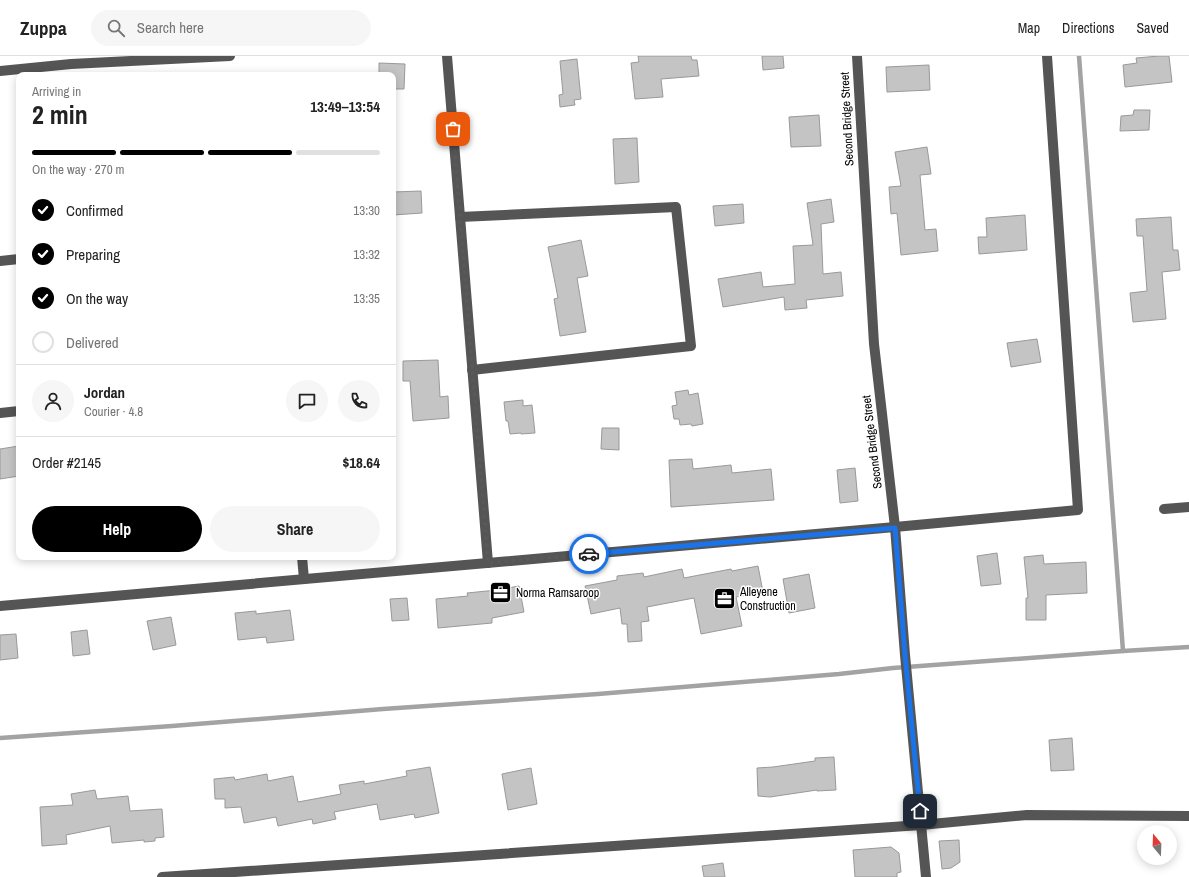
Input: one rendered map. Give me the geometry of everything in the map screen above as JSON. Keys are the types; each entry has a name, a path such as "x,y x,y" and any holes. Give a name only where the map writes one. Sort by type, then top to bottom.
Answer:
{"street":[{"path":"0,71 71,60 230,56"},
{"path":"446,56 488,563"},
{"name":"Second Bridge Street","path":"856,56 874,344 895,528 907,680 926,877"},
{"path":"0,606 895,528 1078,510 1047,56"},
{"path":"460,217 676,207 691,346 472,370"},
{"path":"0,261 16,259"},
{"path":"0,413 16,411"},
{"path":"1164,509 1189,507"},
{"path":"302,560 304,579"},
{"path":"162,877 921,825 1027,815 1189,816"}],"building":[{"path":"638,56 691,56 692,60 697,60 699,76 661,79 663,97 635,99 631,63 639,62"},
{"path":"762,56 783,56 784,68 763,70"},
{"path":"1169,56 1172,82 1125,87 1123,65 1137,63 1136,58"},
{"path":"577,59 581,99 574,100 575,105 560,107 559,95 563,94 560,61"},
{"path":"379,63 405,64 404,89 396,89 396,72 379,72"},
{"path":"929,65 930,90 887,92 886,67"},
{"path":"1134,110 1150,110 1149,130 1120,131 1121,116 1133,115"},
{"path":"819,115 821,146 791,147 789,117"},
{"path":"637,138 639,182 615,184 613,139"},
{"path":"927,147 931,174 920,175 925,230 936,229 938,251 901,255 897,213 891,214 889,187 901,186 895,152"},
{"path":"421,191 422,213 396,215 396,192"},
{"path":"831,199 834,222 821,224 823,274 841,272 843,296 806,300 807,308 785,310 784,297 723,307 718,279 761,272 763,287 795,284 793,246 813,245 807,203"},
{"path":"743,204 744,223 715,226 713,206"},
{"path":"1025,215 1027,250 979,254 978,237 987,237 986,218"},
{"path":"1171,217 1173,250 1178,250 1180,270 1162,272 1166,319 1133,322 1130,293 1147,291 1143,236 1137,236 1136,219"},
{"path":"581,240 588,276 577,278 586,332 560,336 554,299 558,298 548,247"},
{"path":"1037,339 1041,362 1011,367 1007,343"},
{"path":"438,360 440,397 448,396 449,418 413,421 410,381 403,381 403,361"},
{"path":"688,390 689,395 698,393 703,424 692,426 691,424 680,425 679,419 674,419 672,406 677,405 675,392"},
{"path":"523,400 523,406 532,405 535,433 510,434 508,421 506,421 504,402"},
{"path":"602,428 619,428 619,450 601,449"},
{"path":"16,446 16,476 0,479 0,449"},
{"path":"692,459 693,469 731,465 732,473 771,469 774,500 671,507 669,460"},
{"path":"855,468 858,501 840,503 837,470"},
{"path":"997,553 1001,584 981,586 977,556"},
{"path":"1043,555 1044,564 1086,562 1087,593 1046,595 1046,620 1026,620 1026,598 1028,598 1024,557"},
{"path":"758,566 763,592 736,597 742,626 701,634 694,598 647,607 649,621 641,622 642,641 628,642 627,624 622,624 620,608 591,614 585,586 617,580 617,576 643,573 644,577 682,569 684,578 731,569 732,571"},
{"path":"809,574 815,608 789,613 783,579"},
{"path":"519,586 524,612 492,618 492,623 438,628 436,599 468,596 467,593"},
{"path":"407,598 409,620 392,621 390,599"},
{"path":"290,610 294,640 267,643 266,637 238,640 235,613 256,611 256,614"},
{"path":"171,617 176,645 153,650 147,621"},
{"path":"87,630 90,654 73,656 71,632"},
{"path":"16,634 18,658 0,660 0,635"},
{"path":"1072,738 1074,770 1051,771 1049,740"},
{"path":"834,757 836,790 817,790 770,797 758,796 757,768 815,761 815,758"},
{"path":"430,767 439,813 415,818 414,814 380,820 377,804 334,812 336,819 313,824 312,819 278,826 276,817 244,823 241,807 225,808 225,799 215,799 214,779 234,777 235,780 267,774 268,781 293,776 298,802 341,794 339,785 364,781 364,784 407,776 406,771"},
{"path":"531,768 537,804 508,810 502,774"},
{"path":"95,790 97,799 128,796 130,811 162,809 164,837 155,838 155,841 144,842 144,840 112,843 110,826 66,835 67,844 42,846 40,807 73,805 71,794"},
{"path":"959,840 960,862 951,868 942,869 939,841"},
{"path":"891,847 899,853 901,872 897,873 897,877 855,877 853,850"},
{"path":"723,863 725,877 704,877 702,866"}],"waterway":[{"path":"1079,56 1123,651"},
{"path":"0,738 598,694 839,674 893,668 1189,647"}],"way so far":[{"path":"453,129 488,563 589,554"}],"place":[{"name":"Norma Ramsaroop","path":"500,593"},
{"name":"Alleyene Construction","path":"725,599"}],"route":[{"path":"589,554 895,528 905,655 920,811"}]}
